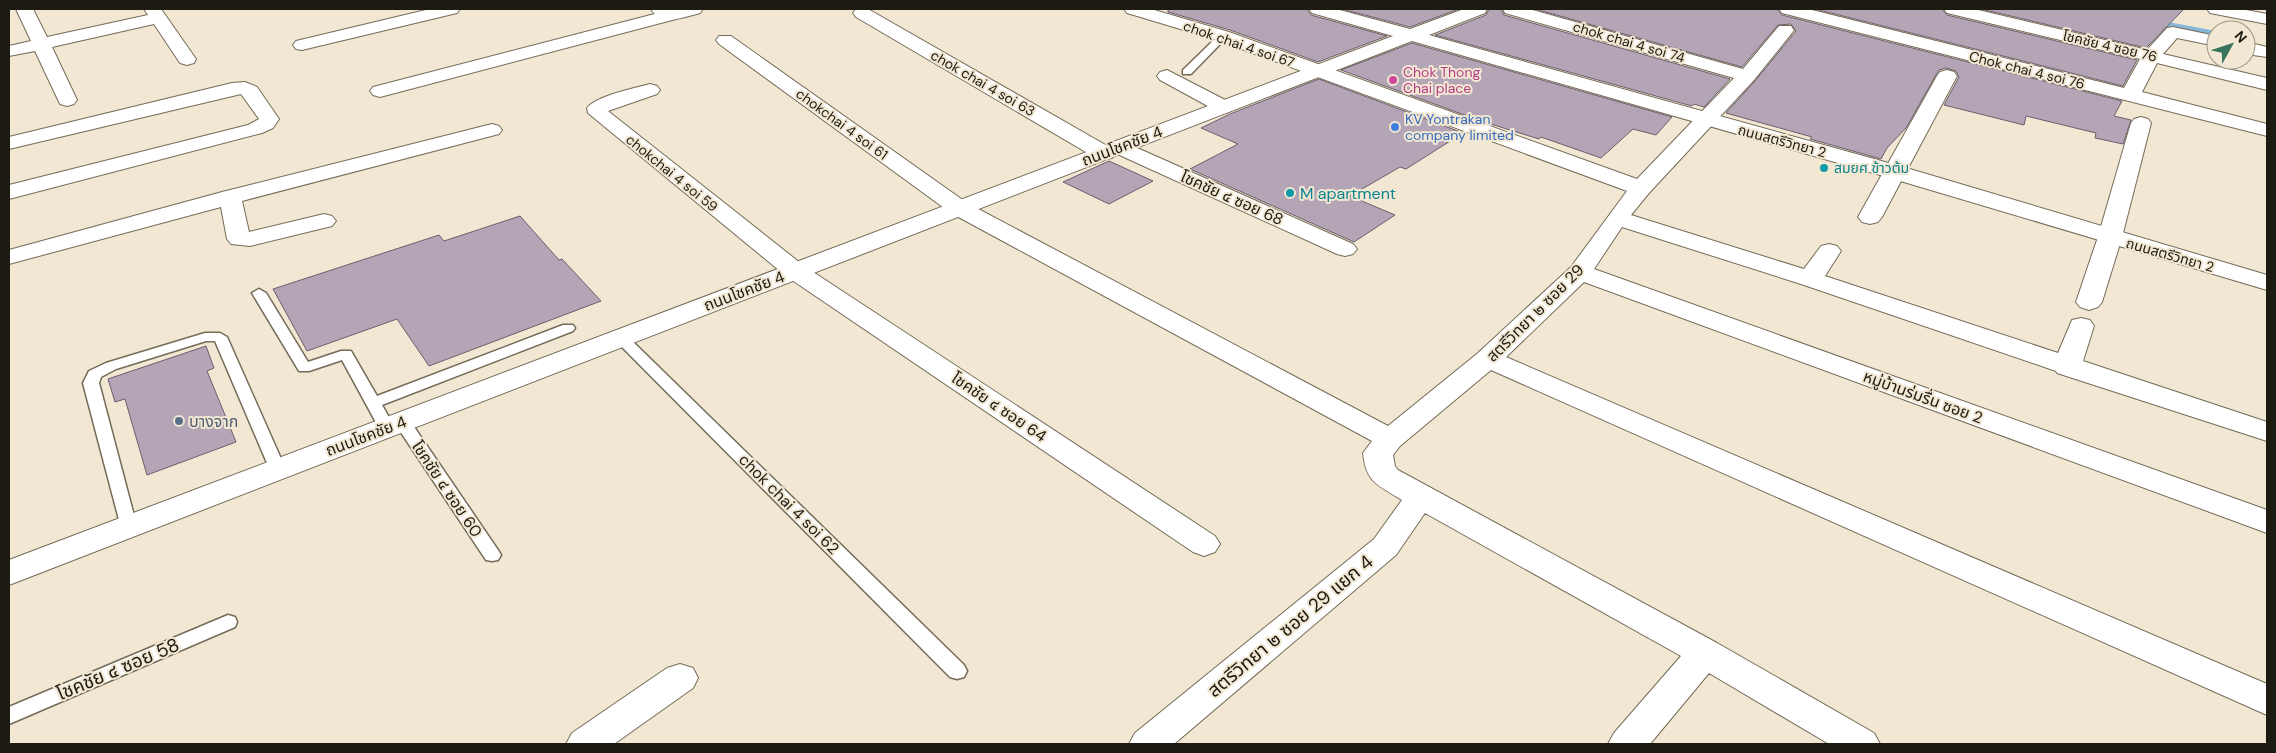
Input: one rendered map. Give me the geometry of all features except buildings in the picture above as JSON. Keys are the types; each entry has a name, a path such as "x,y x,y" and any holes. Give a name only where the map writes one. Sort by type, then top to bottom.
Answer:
{"street":[{"path":"25,9 67,100"},
{"path":"302,45 451,9"},
{"path":"380,91 664,12 694,9"},
{"name":"chok chai 4 soi 67","path":"1133,9 1223,36 1641,188"},
{"name":"ถนนสตรีวิทยา 2","path":"1318,9 1704,120 1895,172 2267,283"},
{"name":"ถนนโชคชัย 4","path":"9,573 1479,9"},
{"name":"chok chai 4 soi 74","path":"1511,9 1747,76"},
{"name":"Chok chai 4 soi 76","path":"1788,9 2267,130"},
{"name":"โชคชัย 4 ซอย 76","path":"1953,9 2267,84"},
{"path":"2225,10 2267,19"},
{"path":"9,51 156,13 187,59"},
{"name":"chok chai 4 soi 63","path":"862,13 1112,150"},
{"name":"สตรีวิทยา ๒ ซอย 29","path":"1385,454 1580,272 1617,218 1641,188 1747,76 1785,30"},
{"path":"2130,96 2151,56 2173,32 2206,39"},
{"name":"chokchai 4 soi 61","path":"725,40 959,208 1385,454 1387,476 1420,497 1705,653 1861,744"},
{"path":"1167,76 1224,107"},
{"path":"1870,218 1947,76"},
{"path":"9,143 232,89 245,88 250,91 268,119 266,124 255,129 9,192"},
{"name":"chokchai 4 soi 59","path":"650,90 607,103 597,108 598,113 795,271"},
{"path":"2067,366 2110,237 2140,123"},
{"path":"9,257 230,197 492,130"},
{"name":"โชคชัย ๔ ซอย 68","path":"1112,150 1345,249"},
{"path":"230,197 239,239 250,239 324,221"},
{"path":"1617,218 1810,279 2267,432"},
{"path":"1810,279 1829,251"},
{"name":"โชคชัย ๔ ซอย 64","path":"795,271 1204,544"},
{"name":"หมู่บ้านร่มรื่น ซอย 2","path":"1580,272 2267,522"},
{"path":"1488,359 2267,700"},
{"name":"สตรีวิทยา ๒ ซอย 29 แยก 4","path":"1148,744 1386,547 1420,497"},
{"path":"1627,744 1705,653"},
{"path":"585,744 680,678"}],"lane":[{"path":"1187,72 1223,36"},
{"name":"โชคชัย ๔ ซอย 60","path":"259,293 304,368 346,354 374,402 394,425 492,555"},
{"path":"374,402 568,328"},
{"path":"128,527 91,383 94,374 111,366 205,337 220,337 278,470"},
{"name":"chok chai 4 soi 62","path":"621,338 957,671"},
{"name":"โชคชัย ๔ ซอย 58","path":"9,716 228,622"}],"waterway":[{"path":"2071,9 2206,35"}],"place":[{"name":"Chok Thong Chai place","path":"1393,80"},
{"name":"KV Yontrakan company limited","path":"1395,127"},
{"name":"สมยศ ข้าวต้ม","path":"1824,168"},
{"name":"M apartment","path":"1290,193"},
{"name":"บางจาก","path":"179,421"}]}
